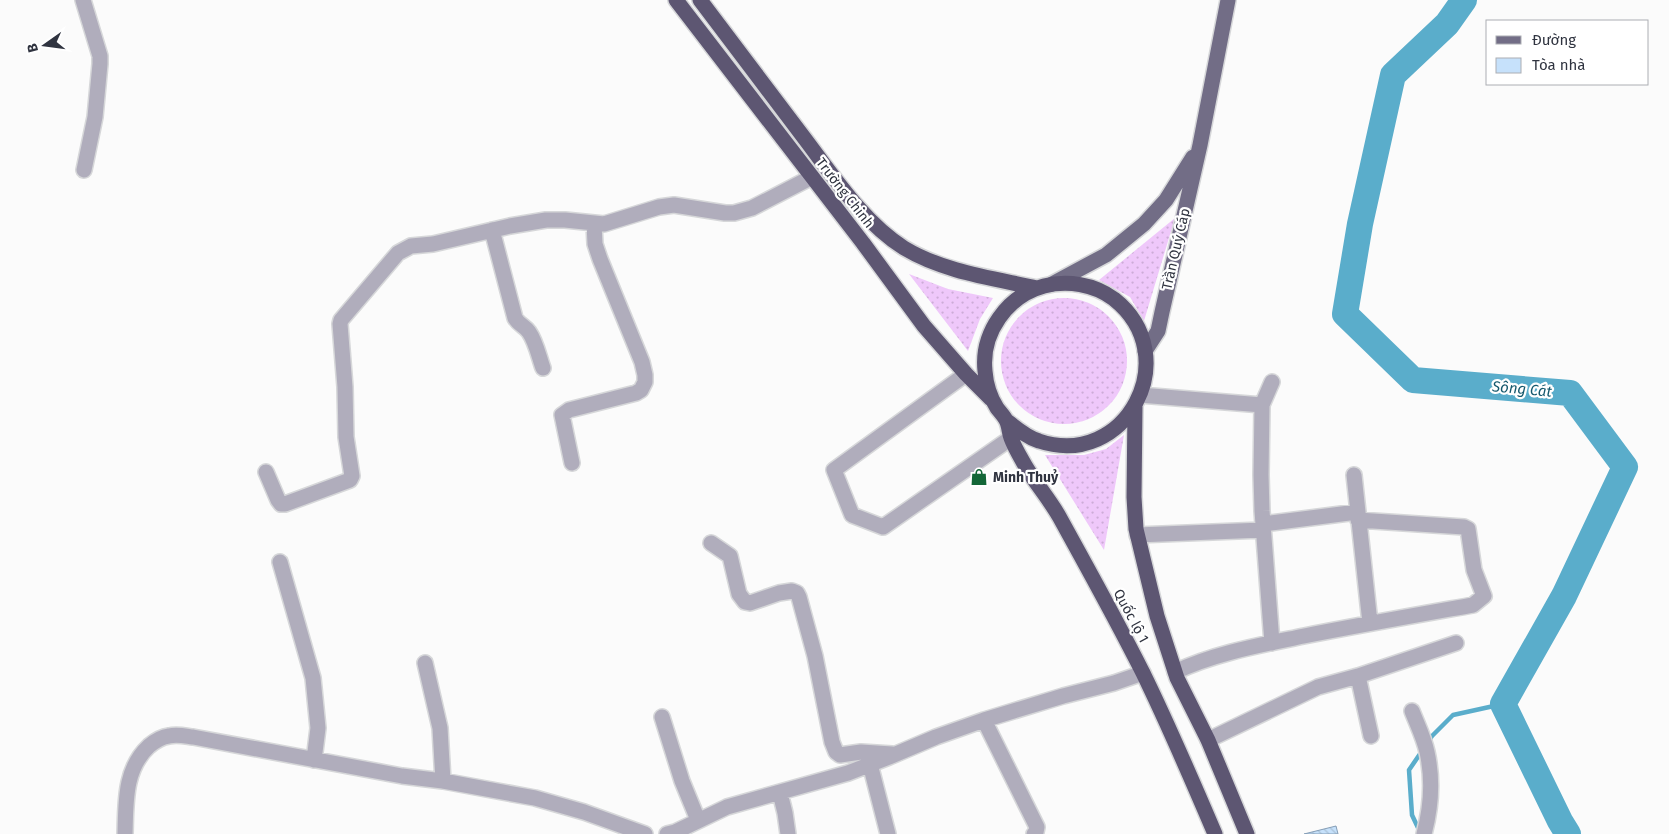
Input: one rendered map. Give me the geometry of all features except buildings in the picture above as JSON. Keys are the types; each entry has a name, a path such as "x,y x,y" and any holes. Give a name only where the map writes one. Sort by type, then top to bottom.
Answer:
{"highway":[{"name":"Trường Chinh","path":"676,0 924,326 966,374 993,401"},
{"name":"Trường Chinh","path":"700,0 839,184 872,222 892,240 926,259 961,271 1045,286"},
{"path":"1068,283 1083,285 1098,290 1112,298 1124,308 1134,321 1141,335 1145,351 1146,373 1138,401 1123,422 1109,433 1092,442 1074,446 1055,445 1037,441 1020,432 1006,420 993,401 985,372 985,356 988,342 993,327 1001,314 1011,303 1024,294 1045,286 1068,283"},
{"name":"Quốc lộ 1","path":"1138,401 1134,497 1137,535 1157,616 1175,672 1208,740 1247,834"},
{"name":"Quốc lộ 1","path":"1006,420 1011,438 1024,463 1058,515 1143,673 1215,834"}],"main road":[{"name":"Trần Quý Cáp","path":"1145,351 1158,331 1200,145 1228,0"},
{"name":"Trần Quý Cáp","path":"1045,286 1106,255 1144,224 1166,200 1200,145"}],"street":[{"path":"83,0 100,56 94,117 84,170"},
{"path":"266,472 281,504 350,480 352,476 346,437 340,324 341,320 398,253 404,249 411,246 433,244 546,220 604,224 659,207 674,205 734,213 752,208 812,177"},
{"path":"572,463 562,415 570,410 636,393 641,390 645,382 643,368 634,340 595,244 594,224"},
{"path":"492,230 515,318 518,324 526,328 530,334 543,368"},
{"path":"966,374 834,470 852,515 883,527 1011,438"},
{"path":"1272,382 1262,405 1261,475 1272,643"},
{"path":"1138,401 1262,405"},
{"path":"1354,475 1370,623"},
{"path":"1137,535 1263,527 1358,516 1464,526 1468,529 1474,570 1484,596 1474,605 1370,623 1272,643 1207,659 1175,672"},
{"path":"711,543 730,556 739,594 745,602 750,603 787,592 797,593 815,656 832,742 836,752 840,755 861,752 896,755"},
{"path":"280,562 313,678 318,728 314,760"},
{"path":"1208,740 1318,687 1358,676 1456,643"},
{"path":"425,663 440,728 443,781"},
{"path":"668,834 727,807 848,773 896,755 936,737 984,720 1143,673"},
{"path":"1358,676 1371,736"},
{"path":"1412,711 1427,751 1430,799 1424,834"},
{"path":"662,717 682,781 698,820"},
{"path":"984,720 1037,827 1034,834"},
{"path":"125,834 128,782 133,767 140,755 156,740 171,735 193,737 402,776 443,781 535,798 584,812 645,834"},
{"path":"870,764 888,834"},
{"path":"780,793 788,834"}],"shaded area":[{"path":"1175,218 1144,321 1130,297 1099,280"},
{"path":"909,274 948,289 993,298 980,319 968,351"},
{"path":"1064,298 1088,303 1099,308 1109,316 1117,326 1122,337 1127,361 1122,385 1117,396 1109,406 1099,414 1088,419 1064,424 1040,419 1029,414 1019,406 1011,396 1006,385 1001,361 1006,337 1011,326 1019,316 1029,308 1040,303"},
{"path":"1124,435 1104,550 1045,455 1084,455 1106,449"}],"waterway":[{"name":"Sông Cát","path":"1464,0 1447,24 1393,75 1360,224 1345,314 1413,380 1570,393 1625,467 1564,596 1503,704 1568,834"},
{"path":"1428,742 1453,715 1503,704"},
{"path":"1420,832 1412,815 1409,770 1422,751"}],"place":[{"name":"Minh Thuỷ","path":"979,477"}]}
